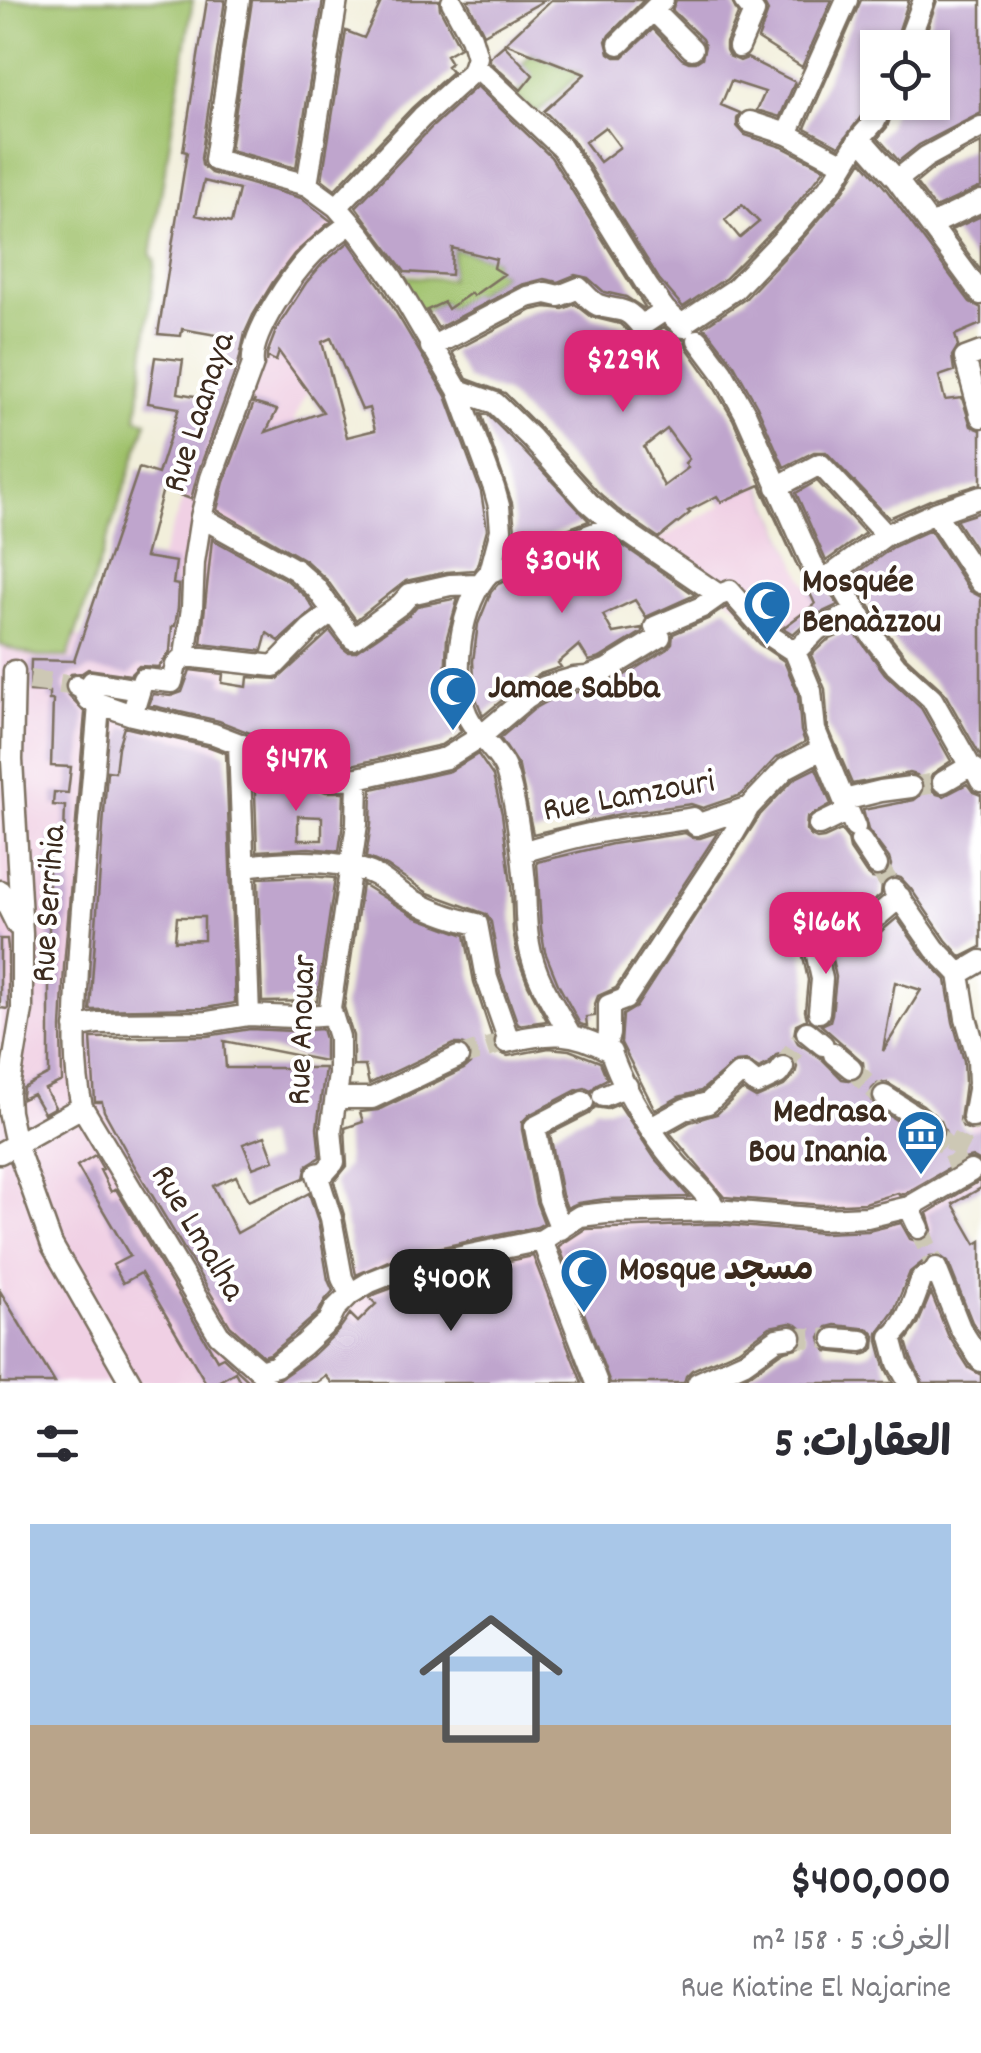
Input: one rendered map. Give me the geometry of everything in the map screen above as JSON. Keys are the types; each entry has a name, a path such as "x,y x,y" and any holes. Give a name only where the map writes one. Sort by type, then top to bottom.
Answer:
{"street":[{"path":"239,0 214,160 307,184 344,215 392,279 458,390 499,506 502,530 460,632 459,666 466,712 505,766 522,852 528,945 534,967 570,1034"},
{"path":"307,184 338,0"},
{"path":"739,47 754,12 744,0"},
{"path":"787,134 848,0"},
{"path":"913,30 924,0"},
{"path":"452,2 477,53 474,68 562,148 648,287 722,372 745,413 819,579 834,573 886,535 981,497"},
{"path":"619,44 658,5 692,49"},
{"name":"Rue Laanaya","path":"185,656 201,517 268,314 422,117 474,68"},
{"path":"431,347 526,297 546,293 559,296 580,288 600,306 632,314 641,326 682,326 735,289 795,227 834,181 875,120"},
{"path":"750,122 787,134 844,164"},
{"path":"897,180 926,157 981,128"},
{"path":"860,138 932,225 981,294"},
{"path":"932,225 981,201"},
{"path":"973,355 981,417"},
{"path":"458,390 496,404 588,502 719,595"},
{"path":"777,487 820,464 886,535"},
{"path":"935,513 981,583"},
{"path":"201,517 296,570 316,588 353,639 410,594 484,578 614,524"},
{"path":"834,573 896,666 932,699 976,774 943,782"},
{"path":"140,690 92,682 88,697 132,715 214,734 331,779 358,778 446,758 544,687 588,677 618,664 660,637 655,627 730,591 769,635 794,652 811,691 815,730 822,749 852,820 877,866"},
{"path":"132,715 143,678 172,682 176,665 185,656 274,666 334,611"},
{"path":"794,652 818,630 857,612"},
{"path":"15,673 12,760 22,934 22,1010 8,1094 8,1149 52,1245 131,1383"},
{"name":"Rue Serrihia","path":"82,1107 76,1026 88,697"},
{"path":"239,744 249,1015"},
{"path":"605,1048 610,1005 626,1000 748,807 786,768 822,749"},
{"name":"Rue Anouar","path":"350,1294 342,1278 332,1218 317,1174 334,1162 331,1130 340,1076 339,1037 330,1008 358,810 358,778"},
{"path":"819,825 852,820 881,791 912,787"},
{"name":"Rue Lamzouri","path":"522,852 623,828 693,818 696,825 748,807"},
{"path":"245,866 302,862 351,867 374,874 414,902 446,917 477,924 507,1041 570,1034 612,1052 651,1128 716,1210"},
{"path":"0,890 22,934"},
{"path":"851,1068 816,1035 827,939 855,935 897,894 935,949 959,974 978,1059 976,1116"},
{"path":"959,974 981,962"},
{"path":"76,1026 332,1014"},
{"path":"336,1098 372,1098 458,1057"},
{"path":"651,1128 685,1109 708,1103 738,1075 745,1074 757,1084 778,1074 783,1067"},
{"path":"561,1229 549,1199 534,1127 627,1086"},
{"path":"884,1096 932,1132"},
{"path":"8,1149 82,1107"},
{"name":"Rue Lmalha","path":"82,1107 219,1335 263,1377"},
{"path":"263,1377 329,1321 334,1309 350,1294 370,1282 403,1269 542,1240 580,1216 716,1210 822,1218 868,1217 909,1208 971,1171"},
{"path":"909,1208 919,1228"},
{"path":"542,1240 597,1383"},
{"path":"908,1383 888,1337 898,1332 922,1278 937,1269 960,1328 981,1361"},
{"path":"698,1383 745,1362 776,1339 791,1337"},
{"path":"834,1339 862,1341"}],"shaded area":[{"path":"336,191 372,242 246,531 227,653 230,714 217,756 101,1002 108,1094 260,1351 329,1279 354,1268 536,1225 554,1188 660,1160 974,1150 965,1104 981,1100 981,1183 929,1213 981,1300 981,1383 945,1357 893,1241 626,1383 571,1383 537,1287 286,1383 0,1383 0,645 37,657 75,636 124,650 280,252"},
{"path":"760,485 818,610 800,615 776,634 653,543 722,505 721,502"}],"green space":[{"path":"0,0 193,0 151,255 155,261 137,418 147,421 68,657 37,657 0,645"},
{"path":"531,54 581,73 536,114 515,96 532,75 522,64"},
{"path":"454,249 496,259 494,268 504,274 448,309 443,302 419,314 400,276 450,279"}],"building":[{"path":"207,0 225,0 202,165 211,173 301,198 331,221 294,254 253,315 191,499 163,489 145,557 176,562 173,584 179,585 178,607 170,651 159,667 139,666 130,675 88,669 65,680 66,693 85,713 64,967 62,1081 45,1089 55,1107 44,1113 33,1094 22,1099 22,1095 23,1088 49,1074 49,834 64,835 65,806 53,805 54,792 68,793 71,767 51,766 53,700 49,700 49,692 30,691 31,660 74,661 139,468 158,474 179,408 148,403 155,357 183,360 178,393 206,398 209,382 218,384 222,336 182,329 181,336 158,334 187,152 183,151","holes":["204,181 239,190 231,223 196,215"]},
{"path":"252,0 323,0 296,168 230,150"},
{"path":"382,0 439,0 460,47 446,55 452,72 335,189 322,179 346,31 364,38"},
{"path":"467,0 545,0 484,34"},
{"path":"551,0 644,0 609,35 609,53 623,57 653,29 682,59 696,62 702,58 705,46 672,10 676,0 731,0 738,14 726,43 729,56 740,61 747,58 795,82 780,117 757,110 765,92 731,81 721,105 740,113 737,126 745,135 782,147 825,169 785,218 726,278 683,307 659,279 573,140 544,111 585,74 505,43","holes":["605,127 620,147 600,162 585,142","742,205 759,222 740,238 725,220"]},
{"path":"762,0 832,0 802,67 758,39 768,11"},
{"path":"861,0 909,0 899,30 860,30 860,118 839,146 805,128"},
{"path":"937,0 981,0 981,113 919,145 899,161 878,138 890,120 950,120 950,30 927,30"},
{"path":"504,45 533,75 521,90 490,62 490,57"},
{"path":"477,86 551,157 645,307 604,292 588,278 575,275 558,282 544,279 521,285 438,328 427,310 444,302 448,309 504,274 494,268 496,259 452,248 451,275 405,272 356,207"},
{"path":"981,143 981,187 935,208 916,183 934,168"},
{"path":"862,161 970,302 981,308 981,324 955,335 958,346 952,356 954,371 939,376 945,400 962,398 971,426 981,430 981,484 889,518 826,452 814,452 784,467 734,365 703,327 745,299 844,190"},
{"path":"981,216 981,271 951,230"},
{"path":"349,242 381,287 446,396 481,492 487,529 477,566 474,570 406,581 356,620 327,580 305,560 217,510 254,403 277,410 266,432 323,412 279,352 276,361 268,357 267,362 267,354 277,328 306,283","holes":["331,338 362,410 369,408 375,430 347,437 322,342"]},
{"path":"575,304 592,317 620,324 637,339 648,338 664,327 684,340 733,419 802,575 760,485 721,502 717,496 688,511 659,538 598,492 505,393 467,379 452,352 532,310 563,309","holes":["667,429 689,459 685,463 688,468 664,486 644,447"]},
{"path":"481,413 488,415 520,447 589,521 510,550 515,530 512,503"},
{"path":"817,481 865,533 826,561 796,493"},
{"path":"981,512 981,558 956,520"},
{"path":"930,530 970,591 981,597 981,757 944,692 906,657 852,577 893,547"},
{"path":"212,539 288,581 314,609 279,641 267,633 262,651 201,644"},
{"path":"615,540 695,595 646,617 635,600 603,615 613,633 642,628 642,632 589,661 579,645 558,663 561,667 519,686 483,716 475,696 473,661 478,624 491,592 498,584"},
{"path":"806,585 816,592 828,590 838,605 812,617 793,634 783,628 815,604"},
{"path":"458,598 447,637 445,681 461,732 441,745 356,764 333,765 219,721 149,705 153,694 171,696 182,692 190,670 223,674 222,683 247,687 248,677 278,679 330,631 343,648 355,652 417,606"},
{"path":"726,607 759,644 784,661 798,694 805,742 776,758 741,795 703,808 691,804 620,814 533,834 519,767 500,738 550,700 613,682 667,649 673,634"},
{"path":"852,629 885,674 921,708 951,761 932,774 932,790 944,796 967,784 981,795 981,947 961,957 911,889 894,876 882,883 881,895 840,928 837,941 842,948 855,950 897,918 946,980 964,1061 960,1121 970,1130 981,1128 981,1162 972,1157 965,1159 904,1194 865,1203 822,1205 724,1197 670,1133 717,1114 742,1090 756,1098 784,1086 795,1074 795,1060 783,1053 759,1068 748,1061 735,1062 701,1091 655,1110 621,1043 623,1015 636,1007 760,815 794,779 816,768 831,804 807,818 806,830 811,836 824,838 841,830 866,873 879,879 889,872 889,858 868,830 863,810 914,800 923,793 924,784 910,773 852,784 828,727 825,689 811,655 826,641","holes":["807,914 816,914 824,923 836,977 830,1021 821,1025 863,1062 864,1071 855,1081 842,1079 794,1036 796,1024 807,1019 808,980 797,929 798,922","895,982 921,990 883,1051","886,1082 923,1105 941,1121 946,1133 942,1141 930,1145 924,1142 876,1107 870,1096 877,1084"]},
{"path":"124,727 226,753 235,1003 206,1008 90,1010 107,771 115,772","holes":["177,917 204,917 204,940 175,941"]},
{"path":"478,754 493,776 502,814 518,959 547,1021 518,1025 500,974 491,922 486,914 428,893 366,857 372,789 450,771"},
{"path":"254,764 326,792 344,792 339,851 257,851","holes":["298,816 322,817 322,840 298,840"]},
{"path":"718,832 616,988 598,996 595,1016 586,1017 587,1026 580,1024 545,952 537,862 612,844 685,833 700,838"},
{"path":"258,878 335,878 317,1001 262,1002"},
{"path":"362,884 416,917 465,935 474,982 497,1052 508,1056 549,1048 569,1050 600,1062 607,1079 591,1091 577,1090 522,1122 536,1202 544,1223 400,1256 356,1275 334,1182 347,1166 345,1128 363,1122 360,1112 378,1110 464,1069 472,1057 467,1046 453,1044 369,1084 365,1066 353,1066 353,1036 344,1007"},
{"path":"0,939 7,939 8,1009 0,1008"},
{"path":"250,1029 322,1029 325,1039 325,1061 224,1041 226,1068 325,1068 317,1128 320,1157 307,1165 304,1178 248,1201 236,1176 213,1186 237,1233 309,1193 318,1221 333,1291 318,1313 263,1356 230,1326 131,1160 102,1102 95,1102 91,1038 207,1036","holes":["265,1136 274,1160 253,1168 243,1144"]},
{"path":"619,1104 655,1159 689,1197 605,1199 567,1208 550,1134 595,1107 607,1109"},
{"path":"95,1155 111,1192 116,1189 217,1360 223,1357 251,1383 241,1383 235,1372 216,1383 206,1383 141,1273 123,1283 113,1265 130,1256 77,1166"},
{"path":"981,1180 981,1188 953,1204 976,1244 981,1241 981,1335 948,1262 939,1255 930,1256 910,1272 894,1311 878,1333 885,1367 893,1383 732,1383 782,1352 800,1347 805,1336 802,1329 790,1323 770,1327 738,1350 692,1370 684,1383 610,1383 559,1246 585,1229 716,1224 822,1233 868,1231 901,1223 910,1239 919,1242 930,1237 932,1230 927,1213","holes":["827,1327 869,1329 875,1336 874,1348 869,1353 827,1351 822,1346 820,1337"]},
{"path":"533,1256 582,1383 332,1383 326,1376 316,1383 278,1383 312,1356 350,1314 358,1322 376,1304 370,1298 376,1294 395,1287 398,1292 428,1278"},
{"path":"0,1291 55,1383 0,1383"},
{"path":"931,1293 948,1335 969,1368 981,1375 981,1383 923,1383 906,1341"}],"tunnel":[{"path":"30,680 77,686"},
{"path":"911,787 943,782"},
{"path":"877,865 894,890"},
{"path":"829,943 850,937"},
{"path":"783,1067 801,1039"},
{"path":"458,1057 506,1042"},
{"path":"851,1068 884,1096"},
{"path":"953,1154 973,1117"},
{"path":"932,1131 953,1154 961,1177"},
{"path":"919,1228 936,1268"},
{"path":"791,1337 834,1339"}],"place":[{"name":"Mosquée Benaàzzou","path":"767,646"},
{"name":"Jamae Sabba","path":"453,732"},
{"name":"Medrasa Bou Inania","path":"921,1176"},
{"name":"Mosque مسجد","path":"584,1314"}]}
